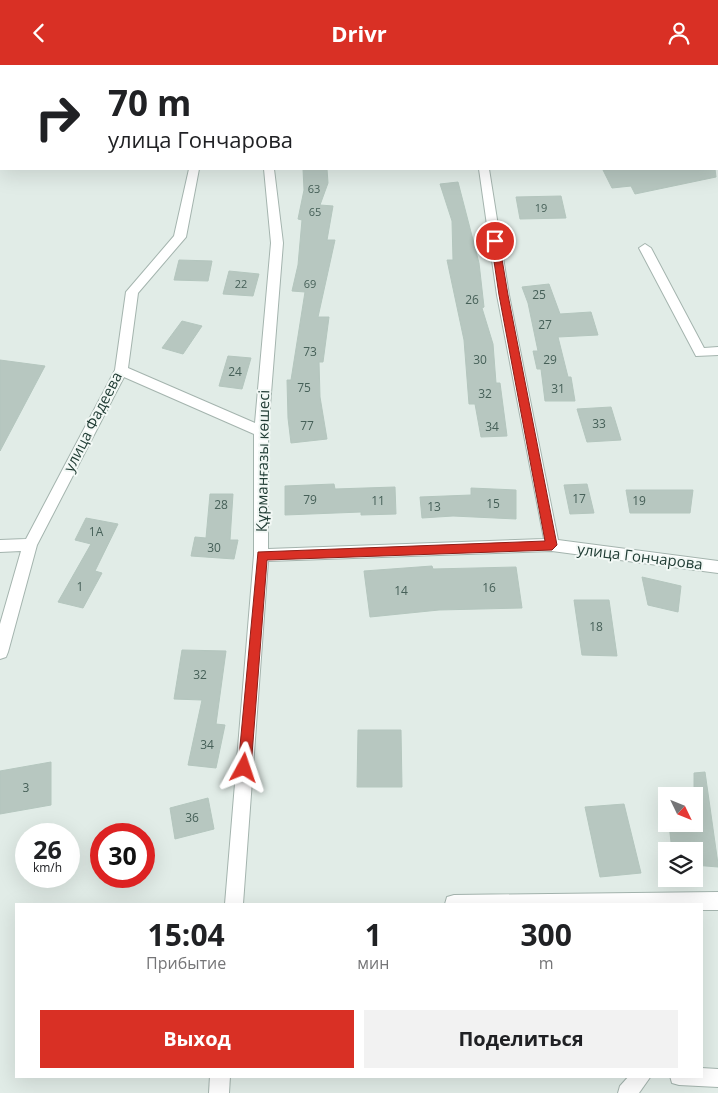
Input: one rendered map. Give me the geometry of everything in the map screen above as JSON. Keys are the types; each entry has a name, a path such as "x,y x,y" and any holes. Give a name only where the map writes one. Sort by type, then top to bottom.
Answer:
{"street":[{"name":"улица Фадеева","path":"0,652 30,545 121,370 132,292 180,237 194,170"},
{"name":"Құрманғазы көшесі","path":"234,903 262,555 260,431 278,243 269,170"},
{"path":"484,170 503,295 552,545"},
{"path":"645,248 700,353 718,351"},
{"path":"121,370 260,431"},
{"path":"0,546 30,545"},
{"name":"улица Гончарова","path":"262,555 552,545 718,567"},
{"path":"542,903 718,901"},
{"path":"219,1093 220,1078"}],"lane":[{"path":"703,1077 718,1078"},
{"path":"627,1093 640,1078"}],"building":[{"path":"303,170 327,170 328,183 320,205 333,206 327,240 335,240 318,317 329,317 323,362 319,362 320,397 327,439 291,443 287,380 291,380 305,292 292,291 298,265 302,220 298,219 304,190"},
{"path":"603,170 715,170 716,177 635,194 631,186 612,188"},
{"path":"458,182 479,263 484,307 482,308 493,344 496,383 500,383 507,436 481,437 475,404 469,404 464,340 447,260 453,260 452,221 440,184"},
{"path":"561,196 566,218 520,219 516,197"},
{"path":"179,260 212,261 208,281 174,280"},
{"path":"229,271 259,274 253,296 223,294"},
{"path":"549,284 560,314 591,312 598,335 558,337 568,377 571,377 575,401 545,401 541,369 537,369 533,351 538,351 528,303 522,287"},
{"path":"182,321 202,326 183,354 162,348"},
{"path":"228,356 251,358 242,389 219,386"},
{"path":"0,360 45,366 0,451"},
{"path":"611,407 621,440 587,442 577,409"},
{"path":"334,484 335,489 395,487 396,514 361,515 361,512 285,515 285,486"},
{"path":"587,484 594,513 570,514 564,485"},
{"path":"471,488 516,490 516,519 453,516 422,518 420,497 471,495"},
{"path":"626,490 693,490 690,513 630,513"},
{"path":"210,494 233,494 230,540 238,540 234,559 191,556 195,537 206,538"},
{"path":"86,518 118,524 95,571 102,573 83,608 58,602 91,544 75,540"},
{"path":"432,566 433,569 516,567 522,608 439,610 370,617 364,571"},
{"path":"642,577 681,586 678,612 648,605"},
{"path":"574,600 609,600 617,656 582,655"},
{"path":"182,650 226,651 216,724 225,725 216,768 188,765 202,700 174,699"},
{"path":"358,730 401,730 402,787 357,787"},
{"path":"51,762 51,805 0,814 0,771"},
{"path":"705,772 718,867 703,866 703,842 671,842 670,833 703,832 703,787 694,787 694,773"},
{"path":"208,798 214,829 175,839 170,808"},
{"path":"624,804 641,873 600,877 585,807"}],"route":[{"path":"244,768 262,555 552,545 503,295 495,241"}]}
